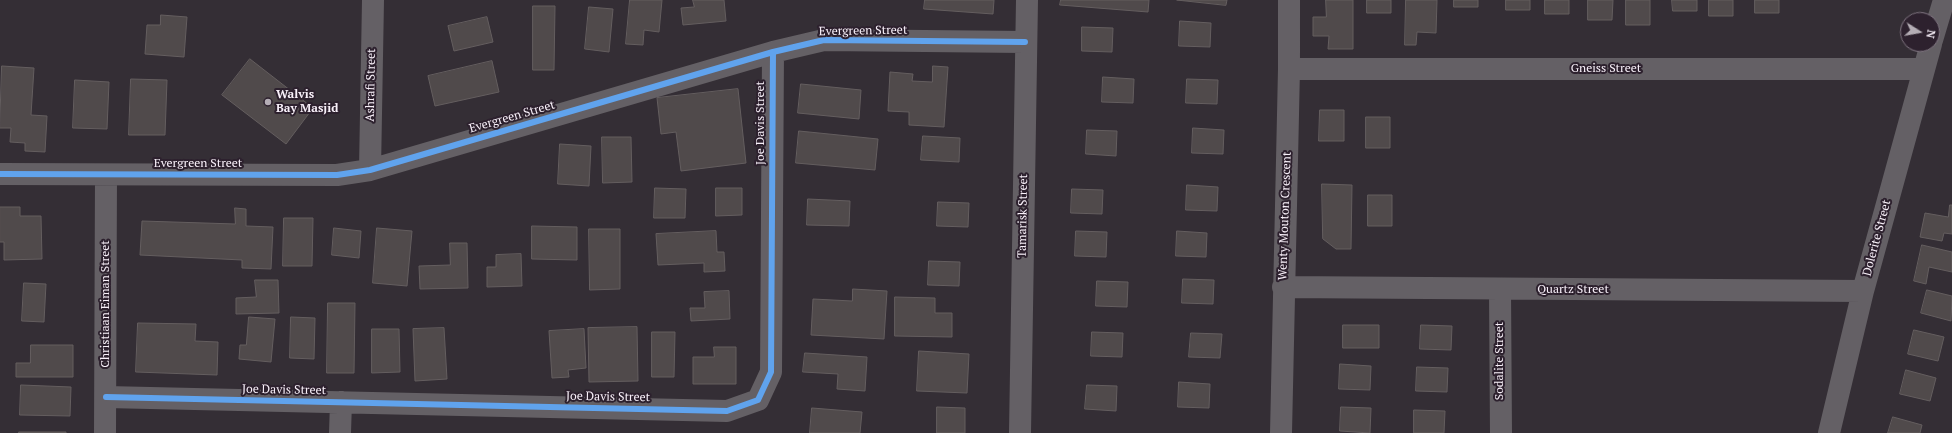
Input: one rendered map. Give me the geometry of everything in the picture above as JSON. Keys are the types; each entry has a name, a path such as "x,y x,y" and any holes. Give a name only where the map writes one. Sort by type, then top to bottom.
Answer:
{"street":[{"name":"Ashrafi Street","path":"370,170 372,0"},
{"name":"Tamarisk Street","path":"1020,433 1026,0"},
{"name":"Wenty Mouton Crescent","path":"1281,433 1283,287 1289,69 1289,0"},
{"path":"1940,13 1944,0"},
{"name":"Evergreen Street","path":"0,174 106,176 337,175 370,170 772,52 824,40 1025,42"},
{"name":"Joe Davis Street","path":"106,397 727,411 758,400 771,372 772,52"},
{"name":"Dolerite Street","path":"1829,433 1863,291 1928,52"},
{"name":"Gneiss Street","path":"1289,69 1923,69"},
{"name":"Christiaan Eiman Street","path":"105,433 106,176"},
{"name":"Quartz Street","path":"1283,287 1500,290 1863,291"},
{"name":"Sodalite Street","path":"1500,290 1501,433"},
{"path":"340,433 341,402"}],"building":[{"path":"630,0 662,0 659,32 644,30 643,45 626,44"},
{"path":"693,0 724,0 726,21 683,25 681,8 694,7"},
{"path":"925,0 994,0 993,14 924,9"},
{"path":"1061,0 1149,0 1148,12 1060,5"},
{"path":"1177,0 1227,0 1226,5"},
{"path":"1326,0 1353,0 1353,49 1328,49 1329,36 1313,36 1313,17 1326,17"},
{"path":"1367,0 1391,0 1391,13 1367,13"},
{"path":"1406,0 1437,0 1436,33 1417,32 1416,45 1405,45"},
{"path":"1454,0 1478,0 1478,7 1454,7"},
{"path":"1506,0 1530,0 1530,10 1506,10"},
{"path":"1545,0 1569,0 1569,14 1545,14"},
{"path":"1588,0 1613,0 1612,20 1588,20"},
{"path":"1626,0 1650,0 1650,25 1626,25"},
{"path":"1672,0 1697,0 1697,11 1673,11"},
{"path":"1709,0 1733,0 1733,16 1709,16"},
{"path":"1755,0 1779,0 1779,13 1755,13"},
{"path":"533,6 555,6 554,70 533,70"},
{"path":"589,7 613,9 609,52 585,49"},
{"path":"161,15 187,17 184,57 145,54 147,25 160,25"},
{"path":"487,17 493,42 454,51 448,26"},
{"path":"1180,21 1211,23 1210,47 1179,46"},
{"path":"1082,27 1113,28 1112,52 1082,51"},
{"name":"Walvis Bay Masjid","path":"250,59 313,108 286,144 222,95"},
{"path":"492,61 499,92 435,106 428,76"},
{"path":"2,66 34,68 31,115 47,116 45,152 25,151 25,143 10,142 11,128 0,128"},
{"path":"933,66 948,67 944,127 909,125 909,112 888,111 890,72 913,74 912,81 932,82"},
{"path":"1103,77 1134,79 1133,103 1102,102"},
{"path":"131,79 167,80 165,135 129,135"},
{"path":"1187,79 1218,80 1217,104 1186,103"},
{"path":"75,80 109,82 107,129 73,128"},
{"path":"801,84 861,90 859,119 798,113"},
{"path":"738,89 746,163 681,171 676,132 661,134 657,98"},
{"path":"1320,110 1344,110 1344,141 1319,141"},
{"path":"1366,117 1390,117 1390,148 1366,148"},
{"path":"1193,128 1224,130 1223,154 1192,153"},
{"path":"1087,130 1117,131 1116,156 1086,154"},
{"path":"799,131 878,139 875,170 796,163"},
{"path":"923,136 960,138 959,162 921,160"},
{"path":"602,137 631,137 632,182 603,183"},
{"path":"560,144 591,146 589,186 558,184"},
{"path":"1322,184 1352,185 1351,249 1336,249 1323,239"},
{"path":"1187,185 1218,187 1217,211 1186,210"},
{"path":"655,188 686,189 685,218 654,218"},
{"path":"716,188 742,188 742,215 716,216"},
{"path":"1072,189 1103,190 1102,214 1071,213"},
{"path":"1368,195 1392,195 1392,226 1368,226"},
{"path":"808,199 850,201 849,226 807,225"},
{"path":"938,202 969,203 968,227 937,226"},
{"path":"1950,205 1952,205 1952,234 1944,233 1942,241 1920,237 1925,213 1948,217"},
{"path":"0,207 20,207 20,216 41,216 42,259 4,260 4,242 0,242"},
{"path":"235,208 246,209 246,226 273,227 271,269 242,268 242,260 140,255 142,221 235,224"},
{"path":"284,218 313,218 312,266 283,266"},
{"path":"532,226 577,227 577,260 532,259"},
{"path":"334,228 361,231 359,258 332,255"},
{"path":"377,228 412,231 407,286 373,283"},
{"path":"589,229 620,229 620,289 590,290"},
{"path":"716,231 717,252 724,252 725,271 704,272 704,263 658,265 656,234"},
{"path":"1076,231 1107,232 1106,257 1075,256"},
{"path":"1177,231 1207,233 1206,257 1176,256"},
{"path":"450,243 467,243 468,288 420,289 419,266 450,265"},
{"path":"1922,245 1952,252 1952,272 1929,267 1926,284 1914,281"},
{"path":"521,254 522,286 487,287 487,267 496,267 496,255"},
{"path":"929,261 960,262 959,286 928,285"},
{"path":"1183,279 1214,280 1213,304 1182,303"},
{"path":"255,280 278,280 279,313 236,314 236,298 256,297"},
{"path":"1097,281 1128,282 1127,307 1096,306"},
{"path":"24,283 46,284 44,322 22,321"},
{"path":"853,289 887,291 884,339 811,335 813,299 852,301"},
{"path":"1927,290 1952,296 1951,321 1921,313"},
{"path":"729,291 730,319 691,321 690,308 705,308 704,292"},
{"path":"895,297 935,298 935,313 952,313 952,337 895,336"},
{"path":"328,303 355,303 354,373 327,373"},
{"path":"249,317 275,319 271,362 239,359 240,345 246,345"},
{"path":"291,317 315,318 314,359 290,358"},
{"path":"138,323 196,324 195,341 218,342 217,375 136,372"},
{"path":"1343,325 1379,325 1379,348 1343,348"},
{"path":"1421,325 1452,326 1451,350 1420,349"},
{"path":"637,327 638,381 589,382 588,328"},
{"path":"444,328 447,379 415,381 413,329"},
{"path":"372,329 399,329 400,372 372,373"},
{"path":"584,329 586,368 568,370 569,377 552,378 549,331"},
{"path":"1914,330 1944,337 1938,361 1908,354"},
{"path":"652,332 675,332 674,377 652,377"},
{"path":"1092,332 1123,333 1122,357 1091,356"},
{"path":"1191,333 1222,334 1220,358 1189,357"},
{"path":"31,345 73,345 73,377 16,377 16,363 30,363"},
{"path":"714,347 736,347 736,384 693,384 693,357 714,357"},
{"path":"919,351 969,354 967,393 917,391"},
{"path":"805,353 867,357 865,391 837,389 838,374 803,372"},
{"path":"1340,364 1371,366 1370,390 1339,389"},
{"path":"1417,367 1448,368 1447,392 1416,391"},
{"path":"1906,370 1936,378 1930,401 1900,394"},
{"path":"1179,382 1210,384 1209,408 1178,407"},
{"path":"21,385 71,387 70,416 20,415"},
{"path":"1087,385 1117,386 1116,411 1085,409"},
{"path":"937,407 965,408 965,433 937,433"},
{"path":"1341,407 1371,408 1370,433 1340,431"},
{"path":"812,408 862,412 860,433 810,433"},
{"path":"1414,410 1445,411 1444,433 1414,433"},
{"path":"1893,417 1922,425 1920,433 1888,433"},
{"path":"66,432 66,433 19,433"}],"cycle path":[{"path":"0,174 337,175 370,170 773,52 824,40 1025,42"},
{"path":"106,397 727,411 758,400 771,372 773,52"}],"place":[{"name":"Walvis Bay Masjid","path":"268,102"}]}
